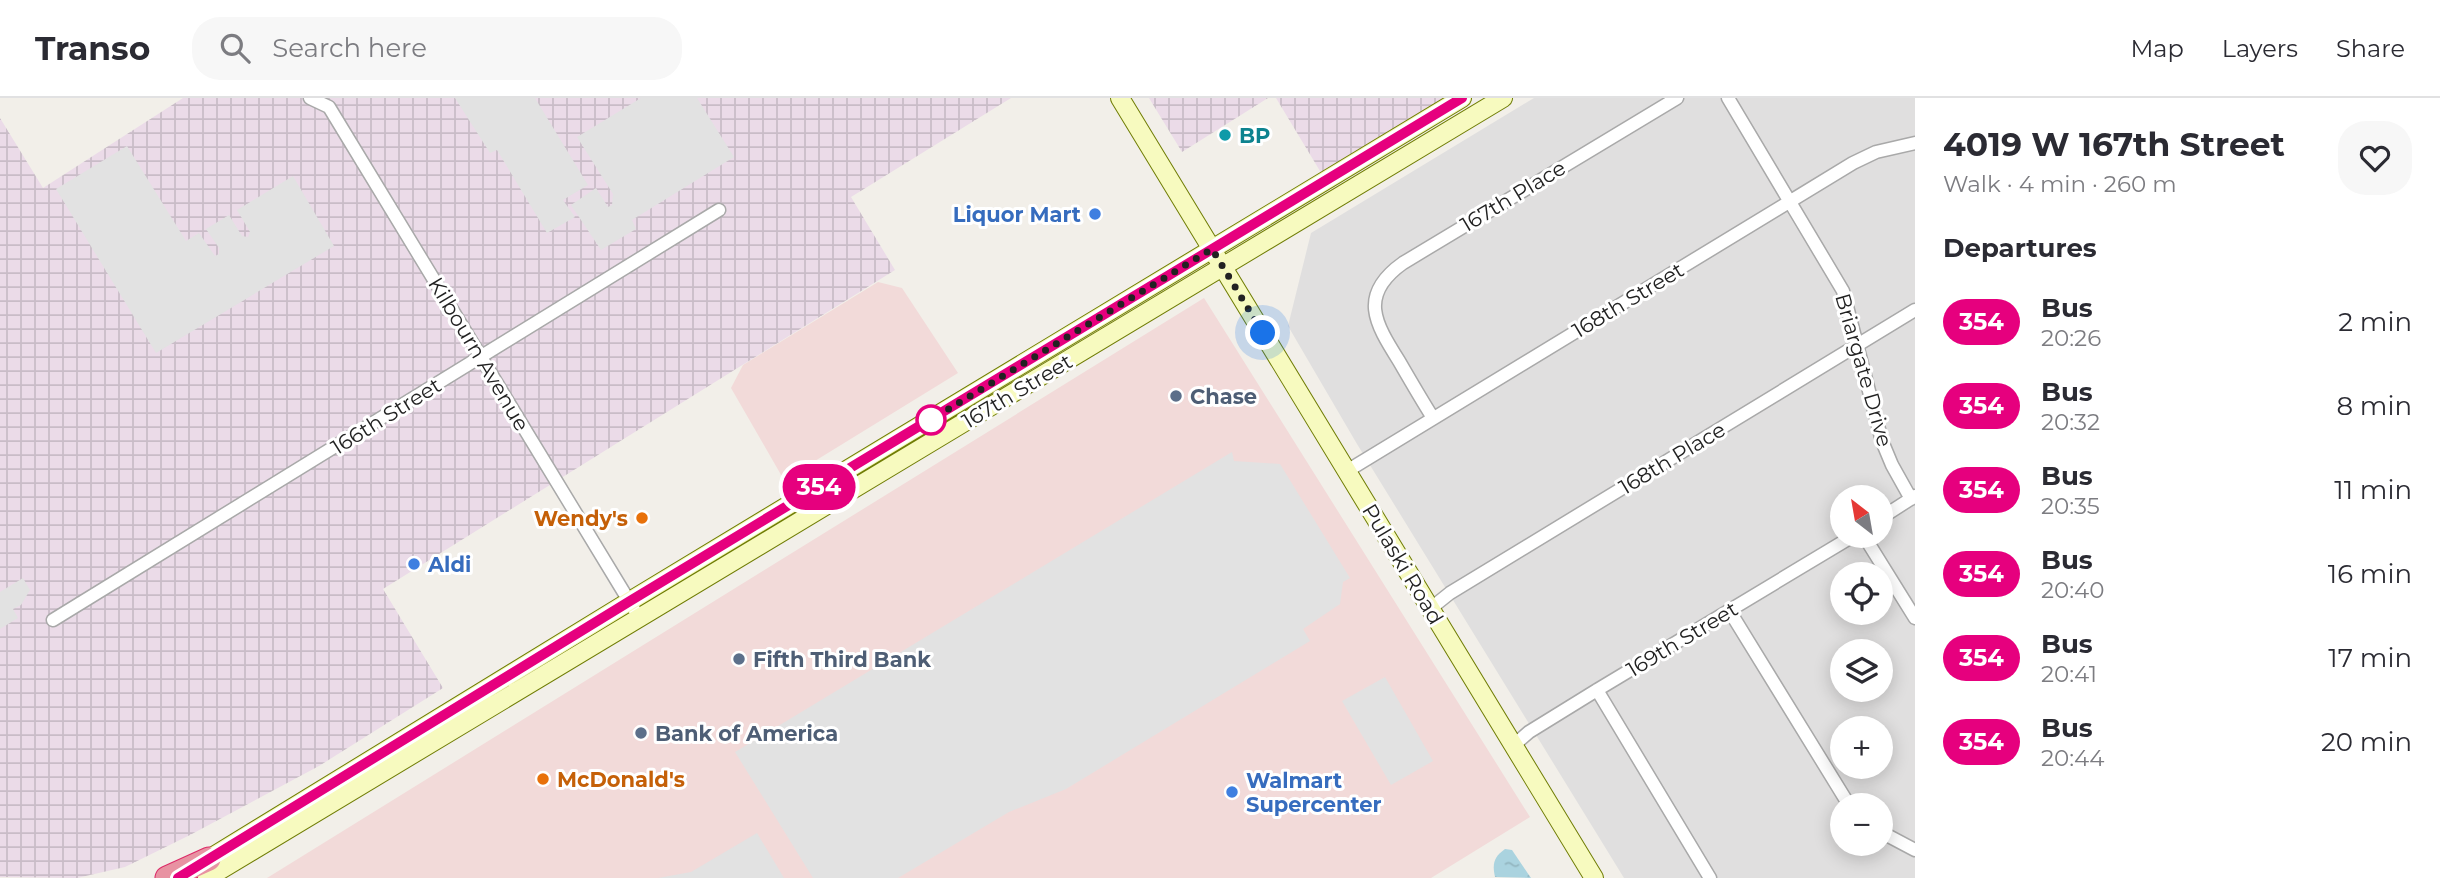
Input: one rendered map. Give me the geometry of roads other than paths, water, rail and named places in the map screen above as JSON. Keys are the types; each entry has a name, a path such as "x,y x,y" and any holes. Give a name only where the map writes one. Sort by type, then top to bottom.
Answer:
{"highway":[{"path":"167,878 211,872"}],"main road":[{"name":"Pulaski Road","path":"1120,98 1594,878"},
{"name":"167th Street","path":"211,872 630,601 1462,98"},
{"name":"167th Street","path":"178,878 211,872 640,619 1503,98"}],"street":[{"name":"Kilbourn Avenue","path":"310,98 329,107 640,619"},
{"name":"167th Place","path":"1433,418 1381,333 1374,306 1379,287 1394,269 1677,98"},
{"name":"Briargate Drive","path":"1728,98 1843,290 1882,441 1892,465 1913,498"},
{"name":"168th Street","path":"1347,471 1853,163 1876,152 1915,143"},
{"name":"166th Street","path":"53,620 719,210"},
{"name":"168th Place","path":"1430,608 1462,585 1915,310"},
{"path":"1894,510 1913,498"},
{"name":"169th Street","path":"1513,746 1529,732 1833,548"},
{"path":"1871,548 1915,618"},
{"path":"1729,610 1842,793"},
{"path":"1597,690 1710,878"},
{"path":"1893,838 1915,850"}],"water":[{"path":"1505,849 1512,850 1531,878 1495,877 1495,861"}],"place":[{"name":"BP","path":"1225,135"},
{"name":"Liquor Mart","path":"1095,214"},
{"name":"Chase","path":"1176,396"},
{"name":"Wendy's","path":"642,518"},
{"name":"Aldi","path":"414,564"},
{"name":"Fifth Third Bank","path":"739,659"},
{"name":"Bank of America","path":"641,733"},
{"name":"McDonald's","path":"543,779"},
{"name":"Walmart Supercenter","path":"1232,792"}]}
